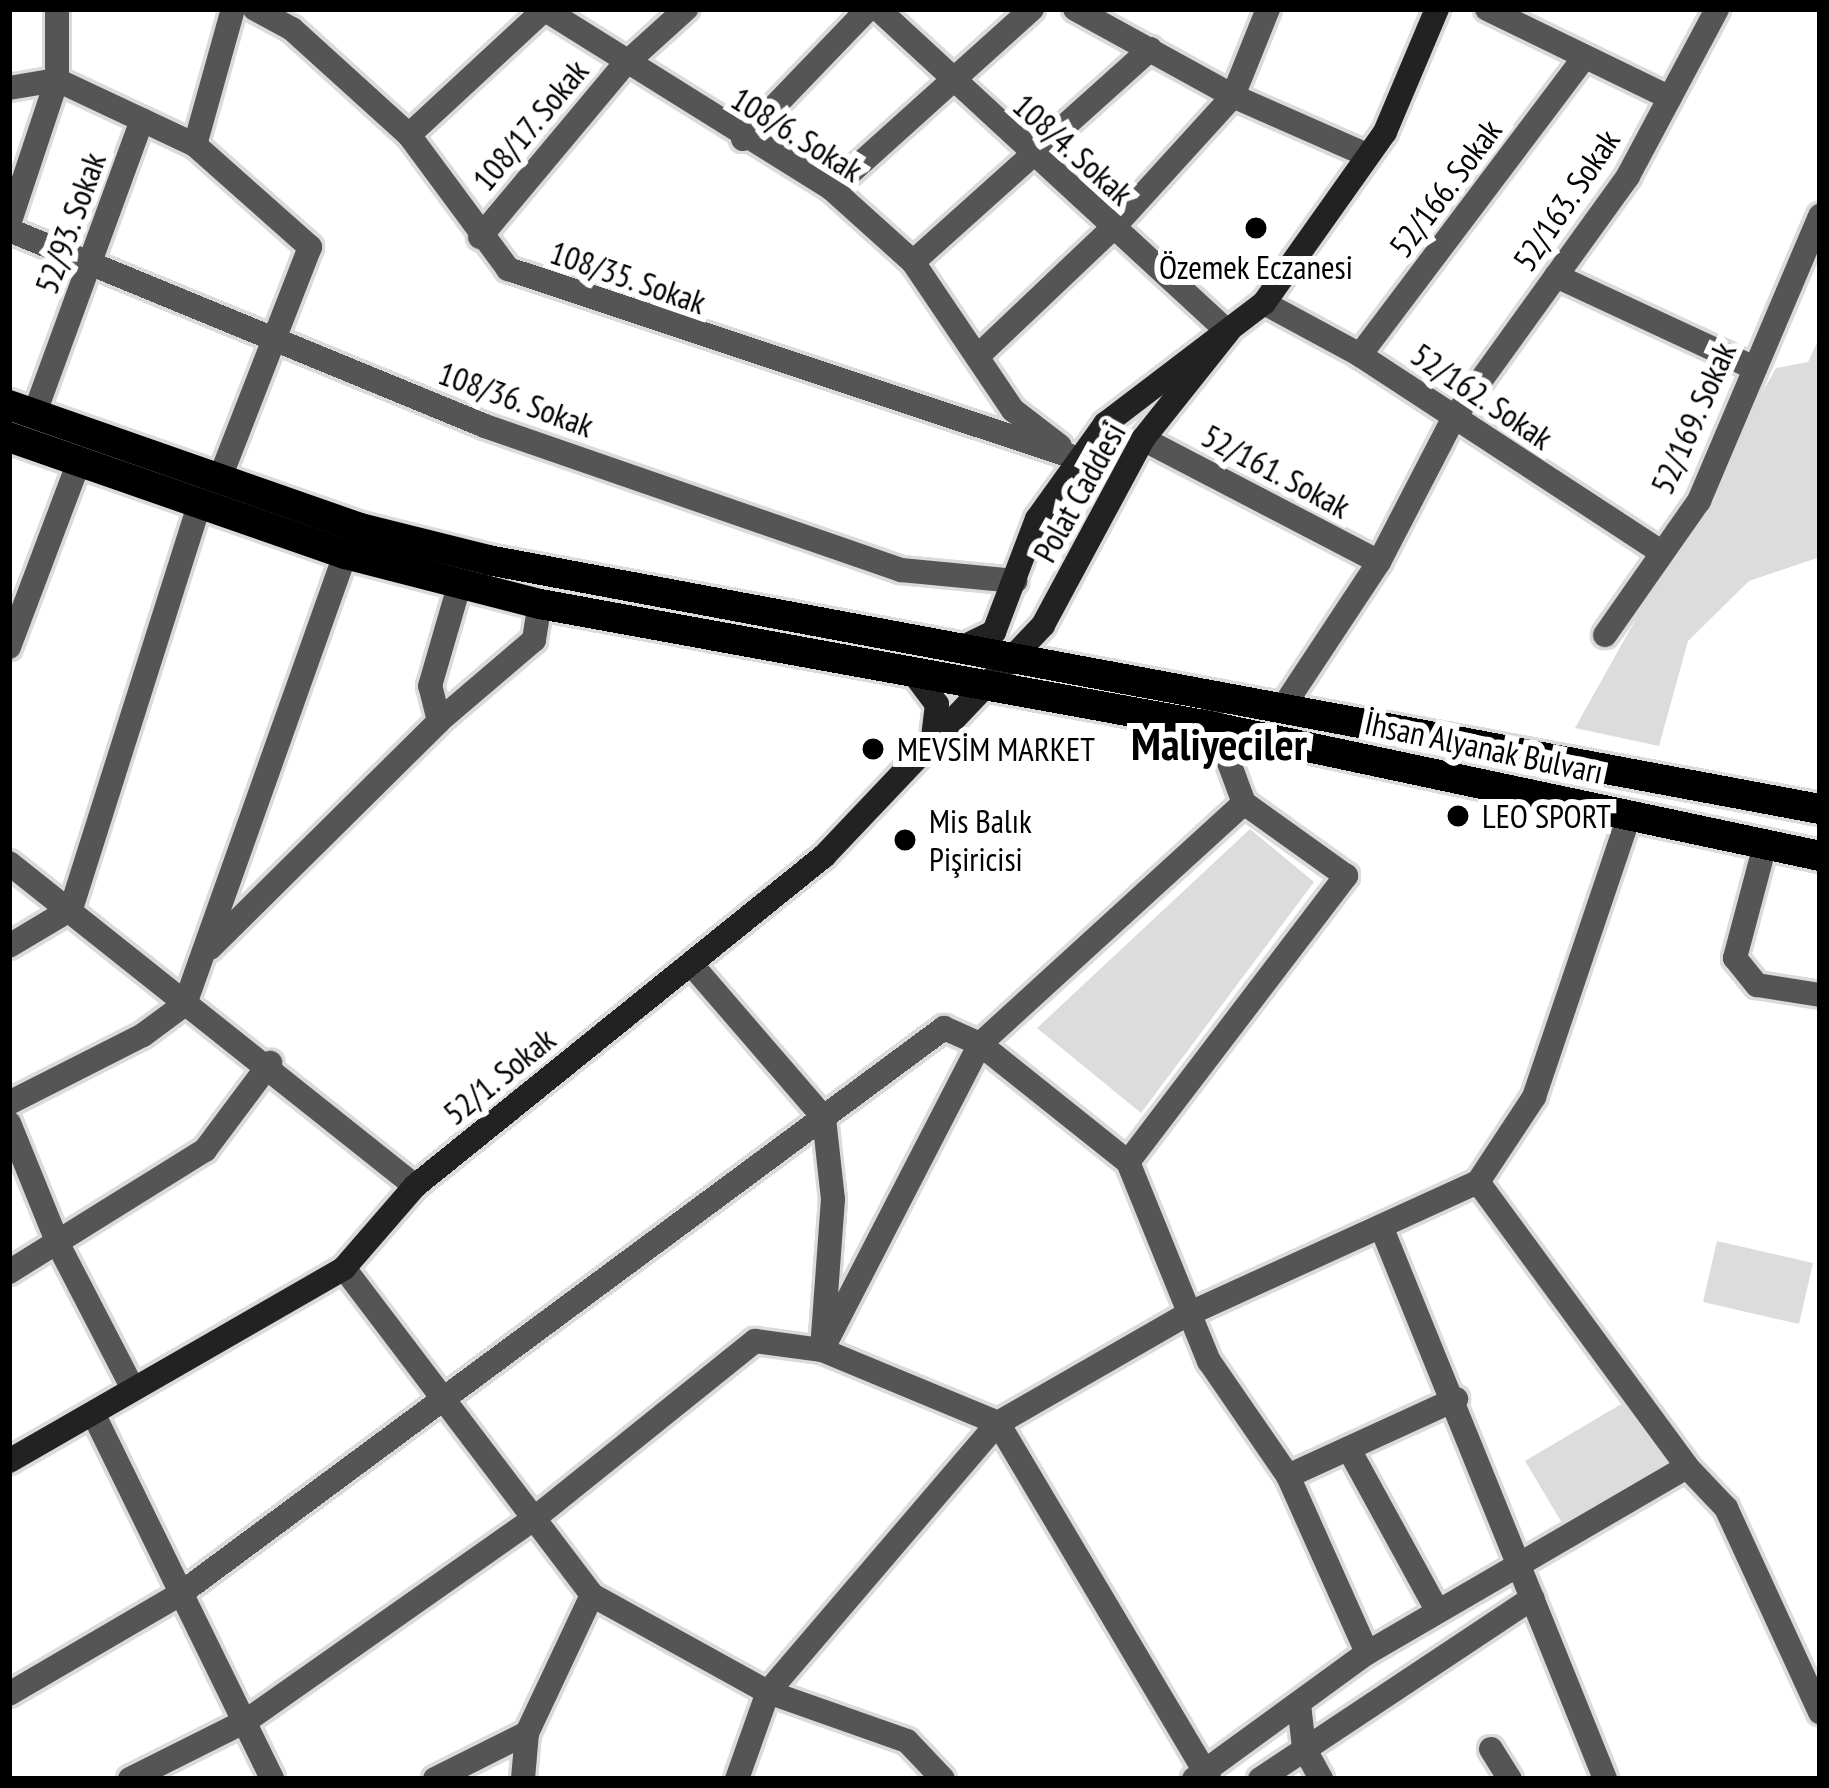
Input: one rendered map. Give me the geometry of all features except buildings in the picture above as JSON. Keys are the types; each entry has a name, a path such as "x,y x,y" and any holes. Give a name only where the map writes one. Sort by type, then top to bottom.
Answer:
{"main road":[{"name":"Polat Caddesi","path":"1000,659 1015,581 1037,519 1076,458 1105,424 1264,303 1385,132 1437,9"},
{"name":"Polat Caddesi","path":"1000,659 1043,625 1143,439 1228,332"},
{"path":"16,432 79,462 345,554 540,604 914,674 1000,659"},
{"path":"16,432 219,480 488,560 1000,659"},
{"path":"1043,625 1059,664"},
{"name":"İhsan Alyanak Bulvarı","path":"1000,659 1059,664 1285,704 1538,760 1820,809"},
{"name":"İhsan Alyanak Bulvarı","path":"1000,659 1032,693 1820,856"},
{"name":"52/1. Sokak","path":"9,1461 344,1268 415,1186 824,856 932,746 1000,659"},
{"path":"914,674 937,704 932,746"}],"street":[{"path":"9,227 57,80 57,9"},
{"path":"195,146 233,9"},
{"name":"108/35. Sokak","path":"255,9 295,19 410,135 480,237 508,269 555,289 1076,458"},
{"path":"410,135 544,9"},
{"name":"108/6. Sokak","path":"544,9 742,139 832,189 913,262 1013,410 1076,458"},
{"name":"108/17. Sokak","path":"480,237 624,64 686,9"},
{"path":"742,139 868,9"},
{"name":"108/4. Sokak","path":"878,9 1034,160 1228,332"},
{"path":"832,189 1032,9"},
{"path":"1076,9 1233,96 1367,154"},
{"path":"979,355 1112,229 1233,96 1268,9"},
{"path":"1487,9 1582,60 1670,98"},
{"name":"52/163. Sokak","path":"1453,419 1628,176 1717,9"},
{"path":"913,262 1034,160 1150,49"},
{"name":"52/166. Sokak","path":"1360,355 1582,60"},
{"path":"9,88 57,80 195,146 310,247 219,480"},
{"name":"52/93. Sokak","path":"16,432 93,262 142,120"},
{"name":"52/169. Sokak","path":"1605,635 1659,551 1699,501 1752,367 1820,217"},
{"name":"108/36. Sokak","path":"9,227 485,426 901,570 1015,581"},
{"path":"1556,276 1752,367"},
{"name":"52/162. Sokak","path":"1264,303 1360,355 1659,551"},
{"path":"1285,704 1379,562 1453,419"},
{"name":"52/161. Sokak","path":"1143,439 1379,562"},
{"path":"9,646 79,462"},
{"path":"9,946 70,909 199,505"},
{"path":"9,1103 143,1035 185,1004 345,554"},
{"path":"439,721 430,686 460,583"},
{"path":"208,949 439,721 534,640 540,604"},
{"path":"1128,1162 1346,876 1244,803 1209,726 1218,693"},
{"path":"822,1350 980,1044 1244,803"},
{"path":"737,1779 768,1692 998,1423 1186,1315 1478,1182 1534,1097 1630,814"},
{"path":"1765,845 1736,958 1757,985 1820,995"},
{"path":"9,863 185,1004 269,1063 415,1186"},
{"path":"692,965 824,1118 833,1199 822,1350"},
{"path":"9,1694 180,1594 944,1028 980,1044 1128,1162 1186,1315 1209,1361 1288,1476 1367,1653"},
{"path":"9,1272 59,1246 205,1150 269,1063"},
{"path":"9,1123 59,1246 133,1388"},
{"path":"1478,1182 1687,1467 1726,1508 1820,1712"},
{"path":"1382,1228 1456,1399 1606,1779"},
{"path":"344,1268 592,1595 768,1692 908,1741 943,1779"},
{"path":"130,1779 246,1721 536,1517 755,1341 822,1350 998,1423 1202,1777 1367,1653 1437,1610 1522,1569 1687,1467"},
{"path":"1288,1476 1351,1453 1456,1399"},
{"path":"94,1415 272,1779"},
{"path":"1351,1453 1437,1610"},
{"path":"523,1779 527,1732 592,1595"},
{"path":"1259,1779 1532,1598"},
{"path":"1299,1704 1304,1748 1321,1779"},
{"path":"435,1779 527,1732"},
{"path":"1491,1748 1510,1779"}],"shaded area":[{"path":"1820,336 1820,557 1749,581 1688,641 1659,746 1575,728 1776,368 1808,362"},
{"path":"1250,829 1314,882 1141,1113 1037,1028"},
{"path":"1717,1241 1813,1263 1799,1324 1703,1302"},
{"path":"1628,1400 1665,1461 1562,1523 1525,1461"}],"place":[{"name":"Özemek Eczanesi","path":"1256,228"},
{"name":"MEVSİM MARKET","path":"873,749"},
{"name":"LEO SPORT","path":"1458,816"},
{"name":"Mis Balık Pişiricisi","path":"905,840"}],"district":[{"name":"Maliyeciler","path":"1219,744"}]}
